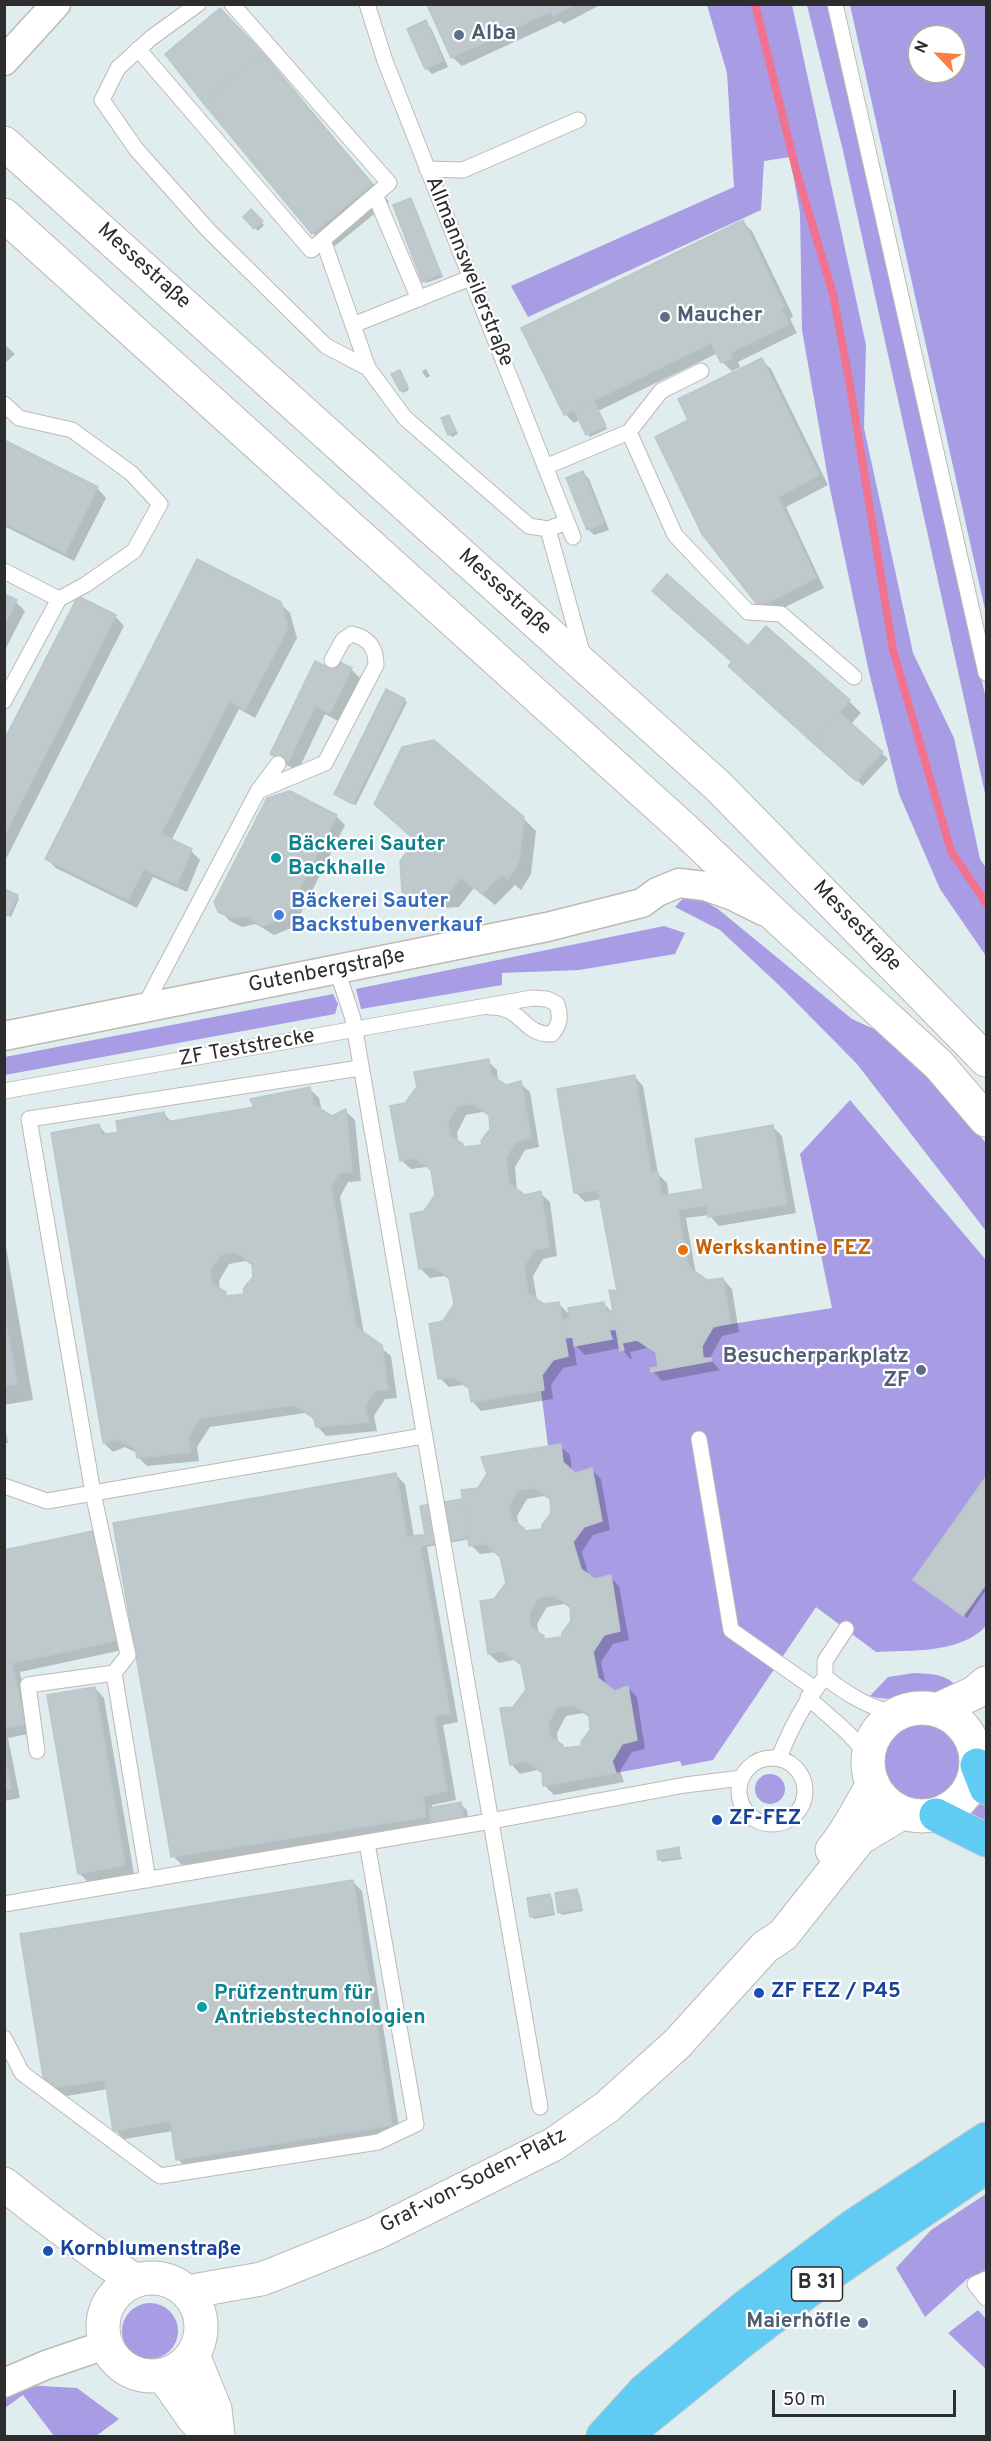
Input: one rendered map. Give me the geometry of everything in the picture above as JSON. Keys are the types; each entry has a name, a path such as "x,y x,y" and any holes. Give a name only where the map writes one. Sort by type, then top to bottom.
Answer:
{"main road":[{"path":"936,1815 987,1840"},
{"path":"942,2166 987,2126"},
{"name":"B 31","path":"603,2436 644,2391 745,2307 853,2226 942,2166 987,2139"},
{"name":"B 31","path":"625,2436 832,2272 987,2167"}],"street":[{"path":"4,61 56,4"},
{"name":"Messestraße","path":"4,143 718,786 987,1060"},
{"name":"Messestraße","path":"4,216 675,820 779,919 939,1065 987,1120"},
{"name":"Gutenbergstraße","path":"4,1036 548,927 642,903 657,892 679,883 705,886 733,896 779,919"},
{"path":"937,1710 974,1693 987,1683"},
{"path":"870,1771 890,1806 902,1813 915,1816 936,1815 955,1805 966,1794 973,1780 981,1756 965,1728 952,1717 937,1710 910,1709 898,1714"},
{"name":"Graf-von-Soden-Platz","path":"765,1947 776,1918 849,1830 870,1771 873,1740 883,1725 898,1714"},
{"name":"Graf-von-Soden-Platz","path":"187,2292 261,2279 376,2233 554,2144 607,2107 677,2044 765,1947 783,1935 860,1838 902,1813"},
{"path":"4,2184 60,2230 135,2281"},
{"path":"60,2230 86,2269 105,2310"},
{"path":"145,2277 164,2278 179,2284 187,2292 198,2308 202,2324 193,2355 179,2368 163,2375 145,2376 130,2371 115,2361 105,2345 102,2326 105,2310 115,2293 145,2277"},
{"name":"Graf-von-Soden-Platz","path":"202,2324 261,2279"},
{"path":"4,2383 46,2365 105,2345"},
{"path":"193,2355 215,2409 218,2436"},
{"path":"163,2375 189,2413 211,2436"}],"lane":[{"path":"198,4 151,38 117,68 102,100 136,149 209,231 326,346 368,368"},
{"path":"138,49 311,250 389,183 232,4"},
{"name":"Allmannsweilerstraße","path":"367,4 385,61 573,537"},
{"path":"835,4 987,673"},
{"path":"427,169 464,170 578,120"},
{"path":"375,195 419,298"},
{"path":"323,240 368,368 405,418 529,526 548,529 567,522"},
{"path":"353,325 470,278"},
{"path":"545,467 629,432 661,391 701,371"},
{"path":"4,404 19,418 72,430 131,472 160,504 134,551 85,585 59,599 4,701"},
{"path":"629,432 675,535 748,612 781,614 854,677"},
{"path":"548,529 586,668"},
{"path":"4,571 59,599"},
{"path":"258,790 325,763 376,665 376,652 364,637 352,634 343,640 332,660"},
{"path":"143,1009 258,790 278,764"},
{"path":"338,970 354,1030 540,2107"},
{"name":"ZF Teststrecke","path":"4,1091 489,1007"},
{"path":"37,1751 28,1685 114,1673 128,1655 93,1493 29,1119 360,1068"},
{"path":"4,1486 47,1501 423,1436"},
{"path":"699,1439 731,1630 816,1688 898,1714"},
{"path":"779,1758 791,1726 816,1688 825,1661 846,1629"},
{"path":"114,1673 148,1880"},
{"path":"816,1688 828,1717 858,1741 870,1771"},
{"path":"779,1758 796,1767 804,1780 805,1792 802,1806 795,1815 783,1822 762,1823 748,1815 741,1804 738,1792 741,1778 747,1768 760,1759 779,1758"},
{"path":"4,1904 367,1843 685,1785 741,1778"},
{"path":"4,2038 22,2073 160,2176 378,2142 416,2124 367,1843"},
{"path":"987,2279 975,2284 987,2298"}],"shaded area":[{"path":"707,5 792,5 866,345 864,428 913,653 954,738 980,859 986,868 986,956 940,889 899,794 869,672 829,484 802,330 800,213 790,157 764,161 761,210 528,317 511,286 734,187 727,73"},
{"path":"807,5 828,5 986,699 986,798 843,151"},
{"path":"850,5 986,5 986,614"},
{"path":"686,895 699,898 718,909 852,1019 876,1030 920,1067 986,1143 986,1231 857,1064 782,988 720,930 675,907"},
{"path":"664,926 685,933 675,954 579,970 502,973 502,985 361,1009 356,989"},
{"path":"333,994 338,1004 335,1014 5,1075 5,1057"},
{"path":"850,1100 986,1260 986,1626 963,1642 949,1646 876,1652 816,1607 713,1760 682,1766 680,1761 616,1773 612,1761 622,1744 637,1740 628,1687 615,1691 598,1678 593,1652 604,1635 620,1630 611,1576 595,1579 581,1569 573,1542 584,1527 601,1521 592,1468 575,1473 563,1462 561,1445 548,1446 541,1391 544,1389 542,1375 553,1360 568,1355 565,1338 573,1337 574,1346 611,1339 609,1330 617,1329 620,1351 624,1349 622,1343 637,1340 656,1353 658,1367 652,1372 711,1361 711,1358 703,1358 702,1346 713,1327 832,1308 800,1154"},
{"path":"914,1673 942,1676 956,1686 933,1700 917,1697 886,1699 870,1696 888,1677"},
{"path":"914,1721 930,1721 951,1732 962,1753 962,1769 951,1790 930,1801 914,1801 900,1795 888,1783 882,1769 882,1753 888,1739 900,1727"},
{"path":"770,1774 781,1778 785,1789 781,1800 770,1804 759,1800 755,1789 759,1778"},
{"path":"976,1796 986,1806 986,1832 957,1817"},
{"path":"986,2194 986,2270 967,2279 925,2317 896,2268 931,2230"},
{"path":"150,2303 165,2308 173,2316 178,2331 173,2346 165,2354 150,2359 135,2354 127,2346 122,2331 127,2316 135,2308"},
{"path":"978,2310 986,2319 986,2369 948,2333"},
{"path":"24,2385 77,2388 119,2419 96,2436 54,2436 23,2395 5,2408 5,2398"}],"building":[{"path":"434,4 575,4 553,16 551,11 451,58 428,7"},
{"path":"220,8 262,52 204,104 165,54"},
{"path":"426,20 443,61 425,69 407,29"},
{"path":"262,52 372,184 312,234 204,104"},
{"path":"411,198 441,274 422,282 393,205"},
{"path":"251,209 263,221 254,229 243,217"},
{"name":"Maucher","path":"743,220 784,306 781,309 789,324 730,353 732,358 721,363 711,343 564,415 521,328"},
{"path":"762,358 819,475 778,497 816,578 759,607 702,534 655,437 688,420 678,399"},
{"path":"400,370 408,387 400,391 391,374"},
{"path":"593,400 606,426 586,435 574,410"},
{"path":"449,415 456,431 448,435 441,418"},
{"path":"4,440 98,487 65,553 4,523"},
{"path":"583,471 604,523 587,530 566,478"},
{"path":"197,559 281,602 288,628 245,710 229,701 161,834 192,849 177,884 144,869 128,900 45,859"},
{"path":"667,574 748,646 766,626 850,700 812,742 728,666 732,662 652,591"},
{"path":"4,594 17,600 4,625"},
{"path":"78,596 116,615 4,836 4,740"},
{"path":"315,661 334,670 338,661 352,668 330,713 315,706 288,762 270,754"},
{"path":"386,689 405,699 353,804 334,794"},
{"path":"839,712 883,752 856,781 812,742"},
{"path":"434,740 524,817 519,861 508,879 502,874 482,894 461,877 447,895 413,898 402,892 400,861 416,841 374,804 402,747"},
{"name":"Bäckerei Sauter Backhalle","path":"290,791 337,815 285,918 263,926 246,916 232,918 218,912 214,902 267,798"},
{"path":"4,889 18,895 8,916 4,914"},
{"path":"489,1059 490,1074 506,1085 521,1081 531,1138 516,1142 506,1157 509,1183 525,1195 541,1191 549,1247 534,1250 524,1266 528,1293 544,1304 559,1302 568,1356 553,1360 542,1375 544,1390 471,1402 469,1388 453,1377 438,1379 429,1324 443,1321 454,1304 449,1278 434,1267 419,1269 410,1214 424,1211 435,1195 431,1170 415,1158 400,1161 390,1106 405,1103 417,1087 414,1072","holes":["473,1104 489,1115 490,1129 481,1141 482,1145 463,1147 463,1144 450,1136 448,1123 457,1106"]},
{"path":"635,1075 651,1173 658,1172 661,1196 703,1189 695,1139 773,1125 787,1204 708,1217 706,1205 678,1210 688,1266 707,1280 723,1278 730,1323 713,1327 702,1346 703,1358 711,1358 711,1361 651,1372 650,1368 658,1367 656,1353 637,1340 622,1343 624,1350 620,1351 609,1290 617,1291 598,1190 574,1193 557,1089"},
{"path":"310,1087 314,1105 332,1116 346,1109 352,1172 339,1173 331,1187 356,1327 382,1345 388,1390 376,1390 365,1406 368,1422 316,1427 313,1416 294,1405 200,1418 188,1437 191,1452 137,1458 135,1448 115,1439 103,1443 51,1133 99,1124 102,1135 118,1132 116,1121 164,1112 166,1122 254,1107 250,1099","holes":["235,1252 252,1263 253,1277 243,1289 244,1294 226,1296 226,1292 212,1284 210,1271 220,1255"]},
{"path":"604,1302 606,1312 613,1310 617,1329 609,1330 612,1339 574,1346 573,1337 565,1338 561,1320 570,1319 568,1308"},
{"path":"4,1313 17,1384 4,1386"},
{"path":"561,1444 563,1462 575,1473 592,1468 602,1521 584,1527 573,1542 581,1569 595,1579 611,1575 620,1631 604,1635 593,1652 598,1678 615,1691 628,1686 637,1740 622,1744 612,1761 616,1773 543,1786 542,1771 526,1761 510,1765 500,1708 513,1707 526,1690 521,1665 504,1651 488,1654 480,1601 494,1599 506,1583 500,1557 485,1544 469,1546 461,1490 478,1488 487,1474 481,1457","holes":["534,1488 550,1498 551,1513 542,1525 542,1529 525,1531 511,1519 509,1506 518,1490","554,1595 570,1606 571,1621 562,1633 562,1637 544,1639 544,1636 530,1627 529,1615 538,1598","573,1705 589,1715 590,1730 581,1742 581,1746 563,1748 563,1745 550,1736 548,1724 557,1707"]},
{"path":"396,1473 407,1537 418,1535 450,1713 434,1716 447,1791 423,1796 426,1817 171,1857 113,1523"},
{"path":"986,1477 986,1584 963,1616 913,1580"},
{"path":"462,1499 468,1537 420,1546 418,1535 425,1535 420,1506"},
{"path":"93,1531 119,1640 12,1663 25,1724 4,1728 4,1550"},
{"path":"95,1687 125,1865 78,1874 47,1695"},
{"path":"4,1754 11,1789 4,1790"},
{"path":"461,1802 465,1825 433,1830 429,1808"},
{"path":"679,1847 680,1857 658,1860 657,1851"},
{"name":"Prüfzentrum für Antriebstechnologien","path":"353,1880 392,2125 176,2160 170,2121 113,2131 105,2080 45,2089 20,1934"},
{"path":"577,1889 581,1909 558,1913 555,1893"},
{"path":"550,1894 553,1913 530,1917 527,1898"}],"waterway":[{"path":"755,4 796,170 833,294 893,650 951,851 986,903"}],"place":[{"name":"Alba","path":"459,35"},
{"name":"Maucher","path":"665,317"},
{"name":"Bäckerei Sauter Backhalle","path":"276,858"},
{"name":"Bäckerei Sauter Backstubenverkauf","path":"279,915"},
{"name":"Werkskantine FEZ","path":"683,1250"},
{"name":"Besucherparkplatz ZF","path":"921,1370"},
{"name":"ZF-FEZ","path":"717,1820"},
{"name":"ZF FEZ / P45","path":"759,1993"},
{"name":"Prüfzentrum für Antriebstechnologien","path":"202,2007"},
{"name":"Kornblumenstraße","path":"48,2251"},
{"name":"Maierhöfle","path":"863,2323"}]}
